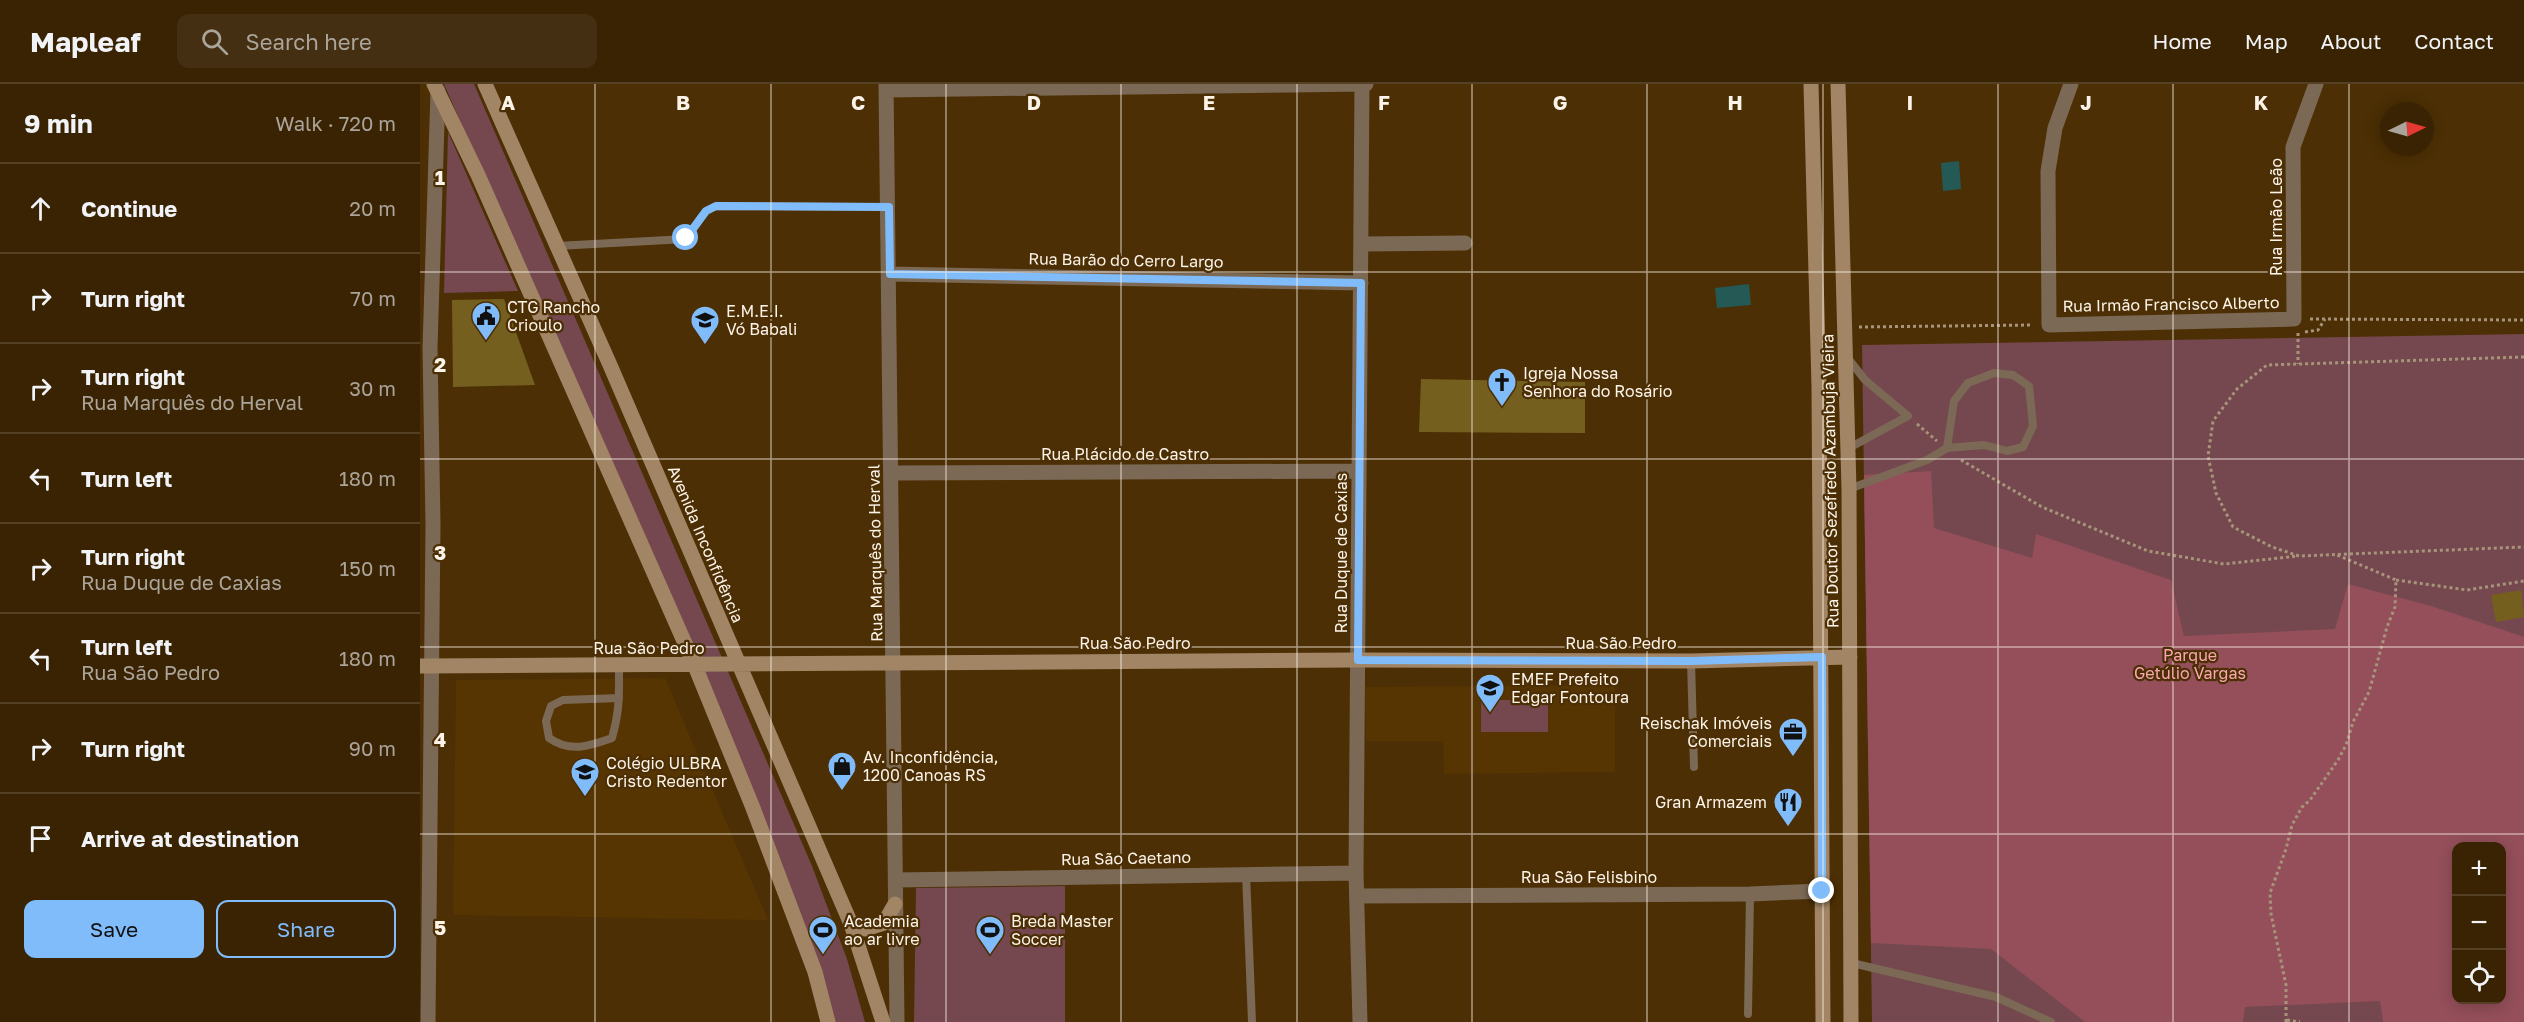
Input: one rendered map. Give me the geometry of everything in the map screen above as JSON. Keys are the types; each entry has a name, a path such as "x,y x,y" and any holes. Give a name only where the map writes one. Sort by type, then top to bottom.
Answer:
{"street":[{"name":"Avenida Inconfidência","path":"485,84 851,924 883,1022"},
{"path":"886,87 1363,84"},
{"name":"Rua Duque de Caxias","path":"1360,1022 1356,873 1363,84"},
{"name":"Rua Doutor Sezefredo Azambuja Vieira","path":"1811,84 1818,328 1823,1022"},
{"name":"Rua Doutor Sezefredo Azambuja Vieira","path":"1838,84 1849,489 1851,1022"},
{"path":"2049,325 2048,171 2055,128 2071,84"},
{"name":"Rua Irmão Leão","path":"2294,319 2293,147 2316,84"},
{"name":"Rua Marquês do Herval","path":"886,87 897,1022"},
{"path":"428,1022 424,992 425,348 436,88"},
{"path":"436,88 478,175 695,666 753,808 811,961 828,1022"},
{"path":"1362,244 1465,243"},
{"name":"Rua Barão do Cerro Largo","path":"890,274 1361,283"},
{"name":"Rua Irmão Francisco Alberto","path":"2049,325 2294,319"},
{"name":"Rua Plácido de Castro","path":"892,473 1359,471"},
{"name":"Rua São Pedro","path":"425,666 1358,660 1691,661 1850,657"},
{"name":"Rua São Caetano","path":"896,880 1356,873"},
{"name":"Rua São Felisbino","path":"1357,896 1750,894 1822,891"},
{"path":"851,924 865,929 884,923 895,904"}],"lane":[{"path":"556,246 686,238 706,211 716,206 889,207"},
{"path":"1846,356 1865,380 1908,416 1847,449"},
{"path":"1849,489 1927,460 1947,448 1984,445 2007,451 2023,447 2033,426 2030,386 2013,375 1994,373 1968,383 1954,401 1947,448"},
{"path":"1691,661 1694,767"},
{"path":"619,666 620,711 612,738 588,746 561,746 549,738 546,721 551,706 563,700 619,698"},
{"path":"1246,874 1252,1022"},
{"path":"1748,1014 1750,894"},
{"path":"1852,963 1996,997 2051,1022"}],"path":[{"path":"2294,319 2524,320"},
{"path":"2298,364 2298,333 2318,330 2326,319"},
{"path":"1846,328 2049,325"},
{"path":"2299,556 2272,547 2233,526 2216,493 2208,456 2213,421 2237,389 2267,365 2524,357"},
{"path":"1908,416 1958,458 2042,507 2148,551 2224,564 2299,556 2524,547"},
{"path":"2335,554 2397,580 2467,590 2524,580"},
{"path":"2300,1022 2286,1021 2286,985 2271,914 2270,893 2292,825 2302,807 2310,800 2338,760 2346,745 2353,722 2369,692 2386,627 2395,607 2397,580"}],"shaded area":[{"name":"Colégio ULBRA Cristo Redentor","path":"665,678 768,920 453,915 456,680"},
{"name":"EMEF Prefeito Edgar Fontoura","path":"1615,685 1615,772 1444,774 1443,741 1366,741 1365,687"}],"green space":[{"path":"444,84 474,84 812,866 847,959 865,1022 835,1022 800,914 760,809"},
{"path":"448,132 518,291 444,293"},
{"name":"Parque Getúlio Vargas","path":"2524,334 2524,1022 1872,1022 1862,345"},
{"name":"Parque Getúlio Vargas","path":"1931,471 1934,528 2032,558 2036,534 2171,580 2184,636 2335,629 2348,584 2431,606 2524,637 2524,1022 2383,1022 2380,1001 2245,1007 2243,1022 2085,1022 1991,949 1871,943 1864,475"},
{"path":"1481,700 1548,700 1548,732 1481,732"},
{"name":"Breda Master Soccer","path":"1065,886 1065,1022 914,1022 916,888"}],"water":[{"path":"1959,161 1961,189 1943,191 1941,163"},
{"path":"1749,284 1751,305 1717,308 1715,288"}],"building":[{"name":"CTG Rancho Crioulo","path":"504,299 535,385 453,387 452,300"},
{"name":"Igreja Nossa Senhora do Rosário","path":"1421,379 1585,382 1585,433 1419,432"},
{"path":"2521,590 2524,617 2496,622 2491,595"}],"place":[{"name":"CTG Rancho Crioulo","path":"486,342"},
{"name":"E.M.E.I. Vó Babali","path":"705,346"},
{"name":"Igreja Nossa Senhora do Rosário","path":"1502,408"},
{"name":"EMEF Prefeito Edgar Fontoura","path":"1490,714"},
{"name":"Reischak Imóveis Comerciais","path":"1793,758"},
{"name":"Av. Inconfidência, 1200 Canoas RS","path":"842,792"},
{"name":"Colégio ULBRA Cristo Redentor","path":"585,798"},
{"name":"Gran Armazem","path":"1788,828"},
{"name":"Academia ao ar livre","path":"823,956"},
{"name":"Breda Master Soccer","path":"990,956"}],"route":[{"path":"686,238 706,211 716,206 889,207 890,274 1361,283 1358,660 1691,661 1822,657 1822,891"}]}
